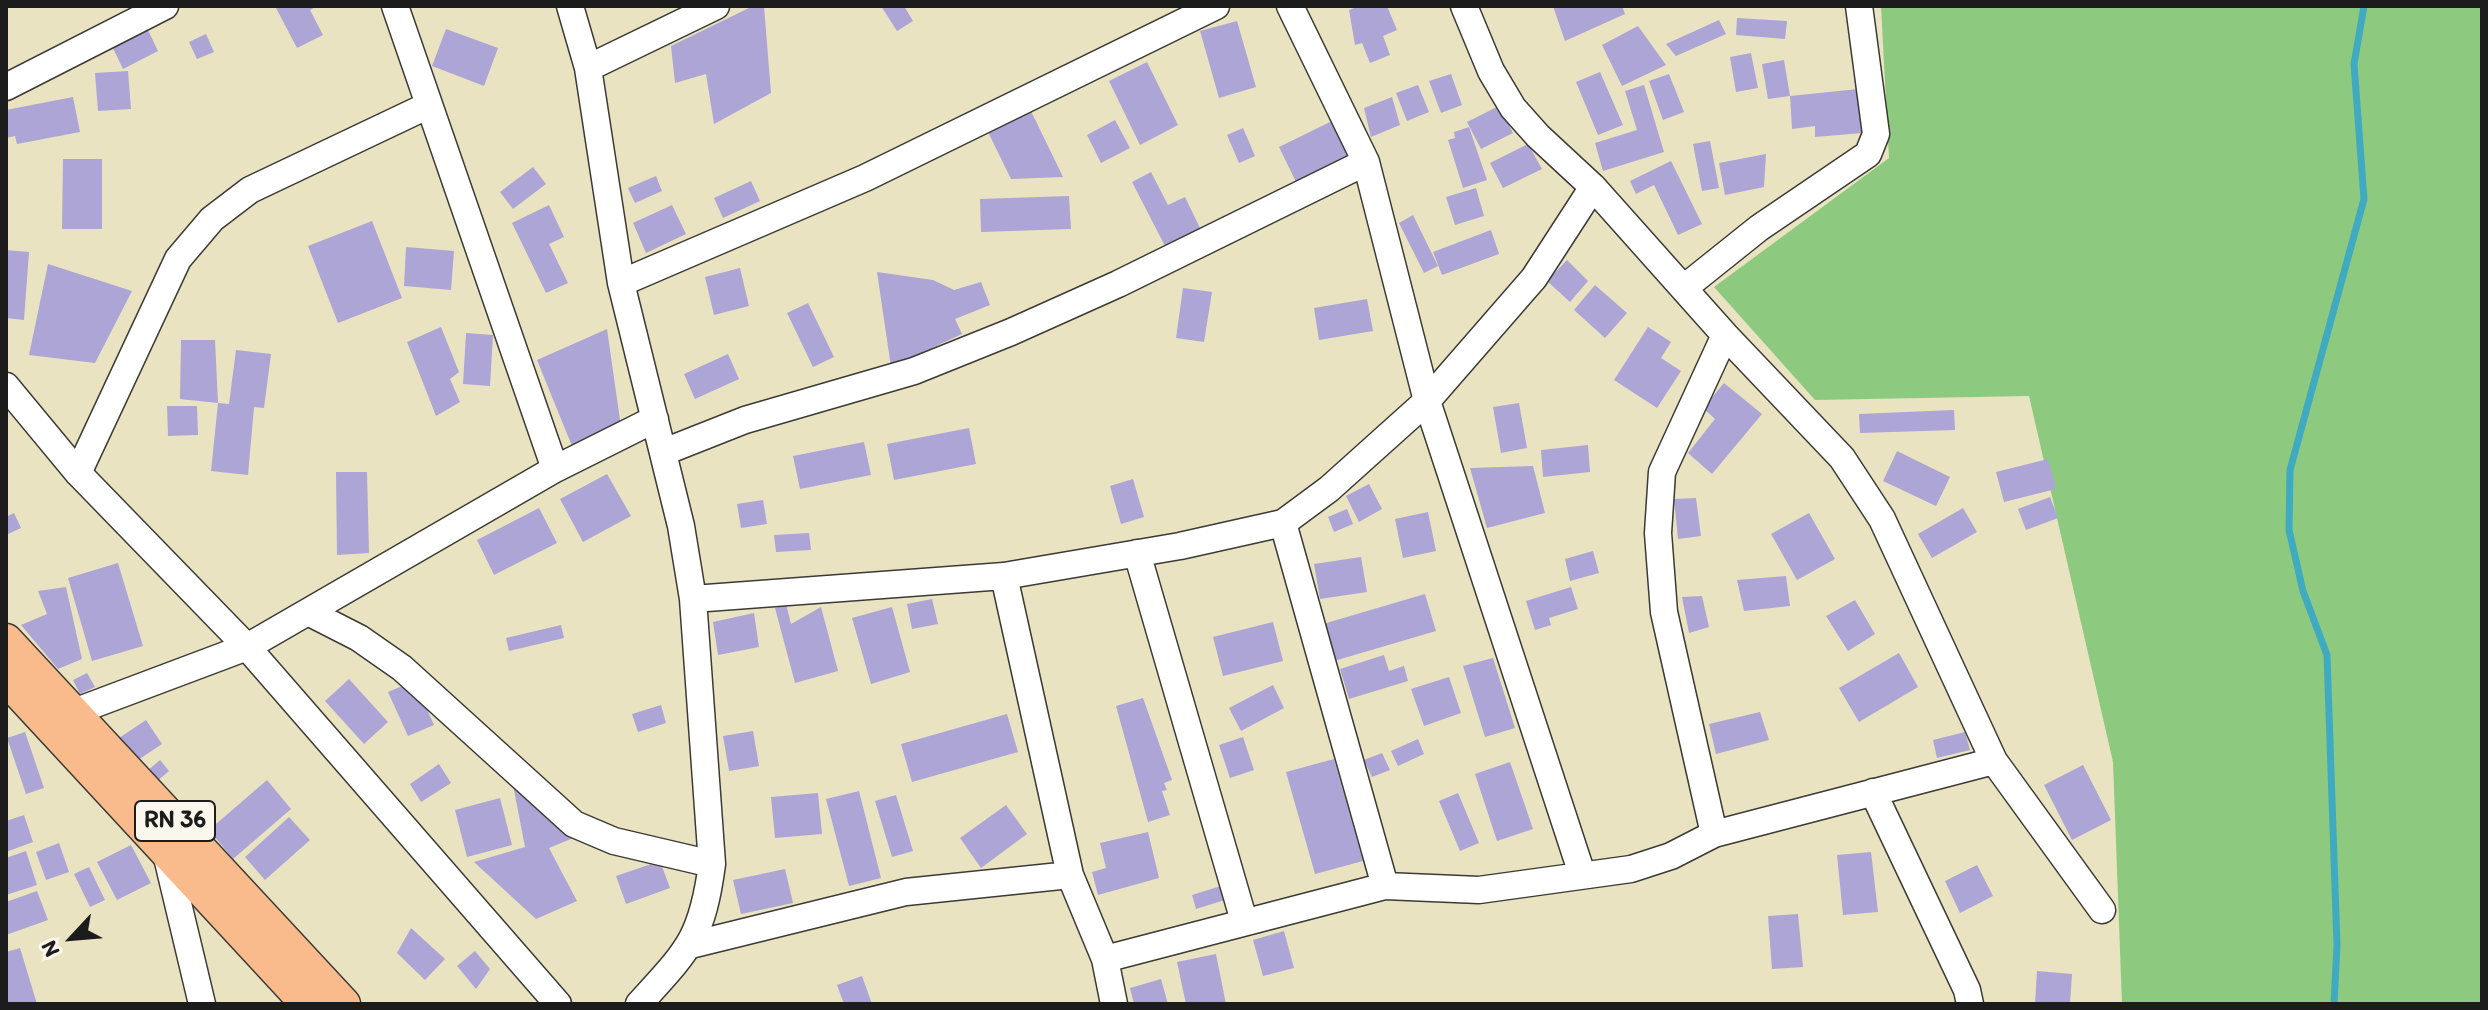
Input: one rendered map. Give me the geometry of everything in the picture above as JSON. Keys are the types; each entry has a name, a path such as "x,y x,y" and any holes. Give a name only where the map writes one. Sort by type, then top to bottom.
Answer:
{"main road":[{"name":"RN 36","path":"6,640 344,1004"},
{"name":"RN 36","path":"6,679 307,1004"}],"street":[{"path":"6,87 165,6"},
{"path":"395,6 555,469"},
{"path":"570,6 588,68 621,283 664,452 693,599 712,864 706,904 691,945 639,1004"},
{"path":"588,68 716,6"},
{"path":"621,283 865,178 1216,6"},
{"path":"1290,6 1366,162 1427,401 1582,874"},
{"path":"1464,6 1491,71 1513,108 1593,187 1725,335 1842,458 1882,519 1994,761 2102,910"},
{"path":"1684,288 1759,228 1868,154 1876,134 1859,6"},
{"path":"78,473 178,259 212,219 250,190 429,105"},
{"path":"664,452 745,420 914,371 1011,332 1118,284 1366,162"},
{"path":"693,599 1004,576 1283,523 1329,489 1427,401 1534,278 1593,187"},
{"path":"1714,834 1664,612 1658,533 1662,472 1725,335"},
{"path":"6,386 78,473 247,647 558,1004"},
{"path":"74,712 247,647 555,469 655,419"},
{"path":"1283,523 1385,886"},
{"path":"1137,553 1244,921"},
{"path":"1004,576 1070,875 1105,959 1106,1002"},
{"path":"308,612 359,638 402,668 574,824 614,841 712,864"},
{"path":"1105,959 1385,886 1479,890 1631,869 1671,856 1714,834 1994,761"},
{"path":"1873,792 1967,990 1970,1004"},
{"path":"165,849 202,1004"},
{"path":"691,945 906,892 1070,875"}],"green space":[{"path":"1881,6 2482,6 2482,1004 2122,1004 2113,762 2029,396 1815,400 1714,287 1889,158"}],"building":[{"path":"275,6 318,6 310,10 323,35 297,48"},
{"path":"753,6 764,6 771,93 714,124 706,74 675,83 671,46"},
{"path":"881,6 904,6 913,21 897,31"},
{"path":"1360,6 1387,6 1397,30 1383,36 1390,55 1370,63 1362,43 1355,45 1349,10"},
{"path":"1553,6 1622,6 1625,14 1565,41"},
{"path":"1737,18 1787,21 1785,39 1736,35"},
{"path":"1719,20 1726,34 1676,56 1666,44"},
{"path":"1237,21 1256,87 1219,98 1200,31"},
{"path":"144,22 158,51 123,69 109,40"},
{"path":"1638,26 1666,65 1622,86 1602,45"},
{"path":"446,29 498,48 484,86 432,66"},
{"path":"206,34 214,52 197,59 189,42"},
{"path":"1751,53 1758,88 1736,92 1730,57"},
{"path":"1784,60 1790,96 1768,99 1762,64"},
{"path":"1147,62 1178,125 1140,145 1109,81"},
{"path":"128,71 131,109 98,111 95,73"},
{"path":"1600,72 1623,125 1598,135 1576,82"},
{"path":"1451,74 1462,105 1441,113 1429,81"},
{"path":"1669,74 1684,112 1663,120 1649,81"},
{"path":"1418,85 1429,112 1407,121 1396,93"},
{"path":"1644,85 1664,152 1603,171 1595,143 1637,130 1625,91"},
{"path":"1858,89 1862,133 1815,137 1815,126 1792,129 1790,96"},
{"path":"73,97 80,132 17,144 15,136 6,138 6,110"},
{"path":"1392,97 1400,125 1371,137 1364,108"},
{"path":"1499,106 1513,133 1481,149 1467,122"},
{"path":"1031,111 1063,177 1011,179 988,132"},
{"path":"1115,120 1130,148 1101,163 1087,135"},
{"path":"1332,121 1350,157 1297,184 1279,147"},
{"path":"1469,127 1487,180 1463,188 1448,140 1455,138 1454,132"},
{"path":"1243,128 1255,156 1239,163 1227,135"},
{"path":"1710,141 1719,188 1702,191 1693,144"},
{"path":"1528,144 1542,169 1503,188 1490,163"},
{"path":"1766,154 1764,187 1725,195 1719,163"},
{"path":"63,159 102,159 102,229 62,229"},
{"path":"1671,161 1702,224 1678,235 1654,185 1636,194 1630,181"},
{"path":"533,167 546,184 513,209 500,192"},
{"path":"1151,172 1168,205 1185,197 1200,228 1165,246 1132,182"},
{"path":"656,176 662,191 635,203 628,188"},
{"path":"751,181 760,201 723,218 714,198"},
{"path":"1476,188 1484,216 1455,225 1446,197"},
{"path":"1069,196 1071,229 981,232 980,199"},
{"path":"549,205 564,237 549,244 568,283 546,293 512,223"},
{"path":"672,205 686,234 646,253 633,223"},
{"path":"1413,215 1438,266 1424,273 1399,223"},
{"path":"372,221 402,298 338,323 308,246"},
{"path":"1491,230 1499,254 1442,275 1433,252"},
{"path":"406,247 454,251 451,290 404,286"},
{"path":"6,250 29,252 24,320 6,318"},
{"path":"1567,260 1588,281 1570,302 1547,281"},
{"path":"48,264 132,291 95,363 29,355"},
{"path":"740,268 749,306 714,315 705,277"},
{"path":"877,272 933,280 954,290 981,282 990,305 955,319 962,334 891,367"},
{"path":"1595,285 1627,313 1605,338 1574,310"},
{"path":"1183,288 1212,292 1204,342 1176,338"},
{"path":"1367,299 1373,331 1319,340 1314,308"},
{"path":"808,303 834,357 813,367 787,313"},
{"path":"441,327 459,372 450,379 460,402 436,416 407,342"},
{"path":"1648,327 1671,342 1661,358 1681,371 1657,408 1614,380"},
{"path":"607,329 621,427 572,446 537,360"},
{"path":"466,333 493,335 490,386 463,384"},
{"path":"181,340 215,340 218,403 180,399"},
{"path":"236,350 271,354 264,408 254,407 248,475 211,471 218,403 229,404"},
{"path":"728,354 739,379 695,399 684,374"},
{"path":"1724,383 1762,414 1712,474 1688,453 1715,419 1703,408"},
{"path":"1519,403 1527,448 1501,453 1493,407"},
{"path":"167,406 197,406 198,435 168,436"},
{"path":"1954,410 1955,430 1860,433 1859,414"},
{"path":"969,428 976,464 894,480 887,444"},
{"path":"864,442 871,475 800,489 793,456"},
{"path":"1588,445 1590,472 1543,477 1541,450"},
{"path":"1897,451 1950,477 1936,506 1883,481"},
{"path":"2048,459 2056,489 2004,502 1996,472"},
{"path":"1533,466 1545,513 1487,528 1470,468"},
{"path":"336,472 367,472 369,553 337,555"},
{"path":"607,474 631,516 583,542 560,499"},
{"path":"1133,479 1144,517 1121,524 1110,486"},
{"path":"1369,484 1382,509 1359,522 1346,496"},
{"path":"2050,497 2058,518 2026,530 2018,509"},
{"path":"1696,498 1701,536 1678,539 1674,499"},
{"path":"763,500 767,524 741,528 737,504"},
{"path":"539,508 557,543 494,575 477,540"},
{"path":"1963,508 1977,532 1932,558 1918,534"},
{"path":"1347,509 1353,524 1334,532 1328,517"},
{"path":"1428,512 1436,551 1403,558 1395,519"},
{"path":"14,513 21,528 6,535 6,517"},
{"path":"1809,513 1835,559 1797,580 1771,534"},
{"path":"809,533 811,550 776,552 774,535"},
{"path":"1593,551 1599,573 1570,581 1565,559"},
{"path":"1361,557 1367,592 1320,599 1314,564"},
{"path":"118,563 143,646 92,661 68,578"},
{"path":"1786,576 1790,606 1744,611 1737,580"},
{"path":"66,587 82,659 58,669 21,625 47,614 38,591"},
{"path":"1571,587 1578,609 1549,618 1551,625 1535,630 1526,601"},
{"path":"1425,594 1436,631 1334,661 1323,624"},
{"path":"1702,596 1709,627 1689,633 1682,597"},
{"path":"932,599 938,624 912,629 907,604"},
{"path":"1855,600 1875,634 1848,651 1826,616"},
{"path":"786,604 791,624 821,607 838,671 795,683 775,608"},
{"path":"892,607 910,672 871,684 852,618"},
{"path":"754,613 759,647 718,655 713,622"},
{"path":"1273,622 1283,661 1223,676 1213,637"},
{"path":"561,625 564,638 509,651 506,638"},
{"path":"1899,653 1918,687 1859,722 1839,688"},
{"path":"1384,655 1389,671 1404,666 1408,681 1349,699 1340,669"},
{"path":"1493,658 1515,728 1485,737 1463,666"},
{"path":"87,673 95,687 80,694 73,680"},
{"path":"1449,677 1461,713 1424,726 1411,689"},
{"path":"349,679 388,722 364,744 325,701"},
{"path":"414,681 434,725 408,736 388,692"},
{"path":"1273,685 1284,708 1241,731 1229,708"},
{"path":"1143,698 1172,780 1164,783 1167,790 1162,791 1170,815 1148,822 1116,706"},
{"path":"661,705 666,723 638,732 632,714"},
{"path":"1760,712 1769,740 1716,754 1709,724"},
{"path":"1007,714 1018,752 912,782 901,744"},
{"path":"146,720 162,744 135,762 119,738"},
{"path":"753,731 759,766 729,771 723,736"},
{"path":"25,732 44,788 26,794 7,738"},
{"path":"1965,732 1970,750 1937,758 1933,740"},
{"path":"1243,737 1254,770 1230,778 1219,745"},
{"path":"1418,739 1424,754 1398,766 1391,751"},
{"path":"1382,753 1390,770 1372,777 1364,760"},
{"path":"1334,759 1363,861 1315,874 1286,772"},
{"path":"160,760 169,771 155,783 146,772"},
{"path":"1510,762 1533,829 1497,841 1475,774"},
{"path":"439,764 451,783 421,802 410,784"},
{"path":"2083,765 2111,820 2072,840 2044,785"},
{"path":"267,780 291,809 233,859 209,830"},
{"path":"513,785 578,836 549,848 577,901 536,919 474,862 525,847"},
{"path":"859,791 881,878 849,886 826,799"},
{"path":"818,793 822,834 775,838 771,797"},
{"path":"1458,793 1479,843 1460,851 1439,801"},
{"path":"896,795 913,851 892,857 875,801"},
{"path":"500,798 512,845 467,857 455,810"},
{"path":"1006,805 1027,834 981,868 960,838"},
{"path":"24,815 33,842 6,852 6,821"},
{"path":"289,817 310,840 265,880 245,857"},
{"path":"1148,832 1159,878 1098,895 1092,872 1106,868 1100,843"},
{"path":"59,843 69,872 46,880 36,852"},
{"path":"131,845 151,883 117,900 97,862"},
{"path":"26,851 37,885 6,895 6,858"},
{"path":"1871,852 1878,912 1843,915 1837,855"},
{"path":"660,861 670,888 626,904 616,876"},
{"path":"1977,865 1993,896 1960,913 1945,881"},
{"path":"89,867 105,900 90,907 74,874"},
{"path":"785,869 793,903 741,914 733,880"},
{"path":"1224,885 1228,899 1196,909 1192,895"},
{"path":"37,891 48,920 6,935 6,902"},
{"path":"1798,914 1803,967 1772,969 1768,916"},
{"path":"411,928 445,959 425,980 397,953"},
{"path":"1284,931 1294,968 1263,976 1253,940"},
{"path":"20,948 37,1004 6,1004 6,952"},
{"path":"475,951 490,969 476,989 457,966"},
{"path":"1216,954 1226,1004 1186,1004 1177,962"},
{"path":"2037,971 2072,974 2070,1004 2035,1004"},
{"path":"862,976 872,1004 844,1004 837,985"},
{"path":"1161,979 1168,1004 1134,1004 1130,988"}],"waterway":[{"path":"2334,1004 2337,945 2327,655 2303,591 2289,530 2290,470 2364,199 2354,64 2364,6"}]}
